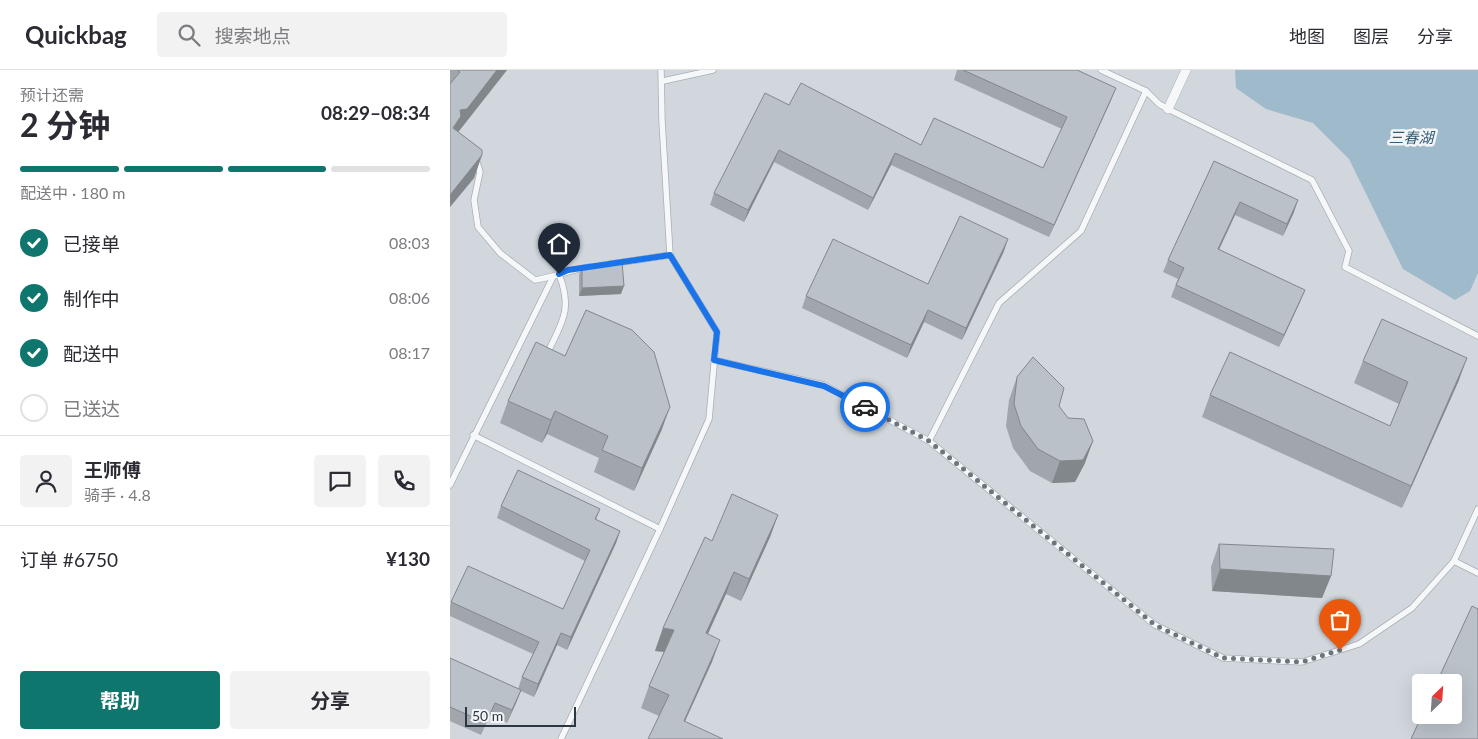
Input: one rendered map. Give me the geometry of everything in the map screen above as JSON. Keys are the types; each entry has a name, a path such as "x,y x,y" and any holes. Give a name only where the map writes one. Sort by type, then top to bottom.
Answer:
{"street":[{"path":"1168,109 1186,70"}],"lane":[{"path":"561,739 660,529 709,419 717,332 670,255 661,70"},
{"path":"663,81 713,70"},
{"path":"1101,70 1146,91 1159,104 1168,109 1312,180 1349,251 1345,267 1478,336"},
{"path":"929,441 999,303 1081,231 1146,91"},
{"path":"474,151 480,172 474,200 478,227 500,253 535,280 556,276 568,270 596,266"},
{"path":"605,264 670,255"},
{"path":"546,357 566,311 566,292 556,276"},
{"path":"450,485 556,276"},
{"path":"714,360 824,386 929,441 1155,625 1223,658 1302,662 1359,644 1412,608 1454,561 1478,508"},
{"path":"474,436 660,529"},
{"path":"1454,561 1478,573"}],"shaded area":[{"path":"450,70 1478,70 1478,739 450,739"}],"water":[{"name":"三春湖","path":"1235,70 1478,70 1478,273 1470,291 1455,300 1403,269 1349,159 1313,123 1266,109 1236,88"}],"building":[{"path":"457,70 497,70 467,109 460,110 461,116 453,128 482,150 482,155 450,195 450,84 460,72"},
{"path":"963,70 1077,70 1116,88 1054,225 895,153 873,198 779,150 748,210 714,193 765,93 789,105 801,83 921,145 934,118 1043,168 1067,117"},
{"path":"1214,161 1298,200 1287,224 1240,202 1218,249 1305,290 1284,335 1176,285 1184,268 1168,260"},
{"path":"960,216 1008,239 966,328 928,310 911,345 806,296 833,239 928,284"},
{"path":"622,262 624,286 582,288 582,267"},
{"path":"586,310 632,330 654,352 670,407 642,468 602,450 608,436 555,411 551,420 508,401 536,342 565,356"},
{"path":"1382,319 1467,358 1411,486 1210,395 1230,352 1390,426 1408,382 1363,361"},
{"path":"1033,357 1064,388 1059,406 1068,418 1084,419 1093,441 1083,460 1060,461 1038,449 1021,426 1014,404 1017,377"},
{"path":"518,470 600,509 595,519 620,531 571,637 561,633 538,684 522,677 539,642 451,602 468,566 563,609 590,550 501,506"},
{"path":"732,494 778,515 749,579 734,572 706,633 720,640 684,721 723,739 648,739 669,695 649,686 674,630 663,628 705,537 712,541"},
{"path":"1219,544 1334,549 1331,576 1220,569"},
{"path":"1472,606 1478,609 1478,739 1411,739 1418,724 1462,724 1462,674 1441,674"},
{"path":"450,658 521,690 512,710 495,703 486,723 450,707"}],"way so far":[{"path":"865,407 929,441 1155,625 1223,658 1302,662 1340,650"}],"route":[{"path":"559,274 568,270 670,255 717,332 714,360 824,386 865,407"}]}
